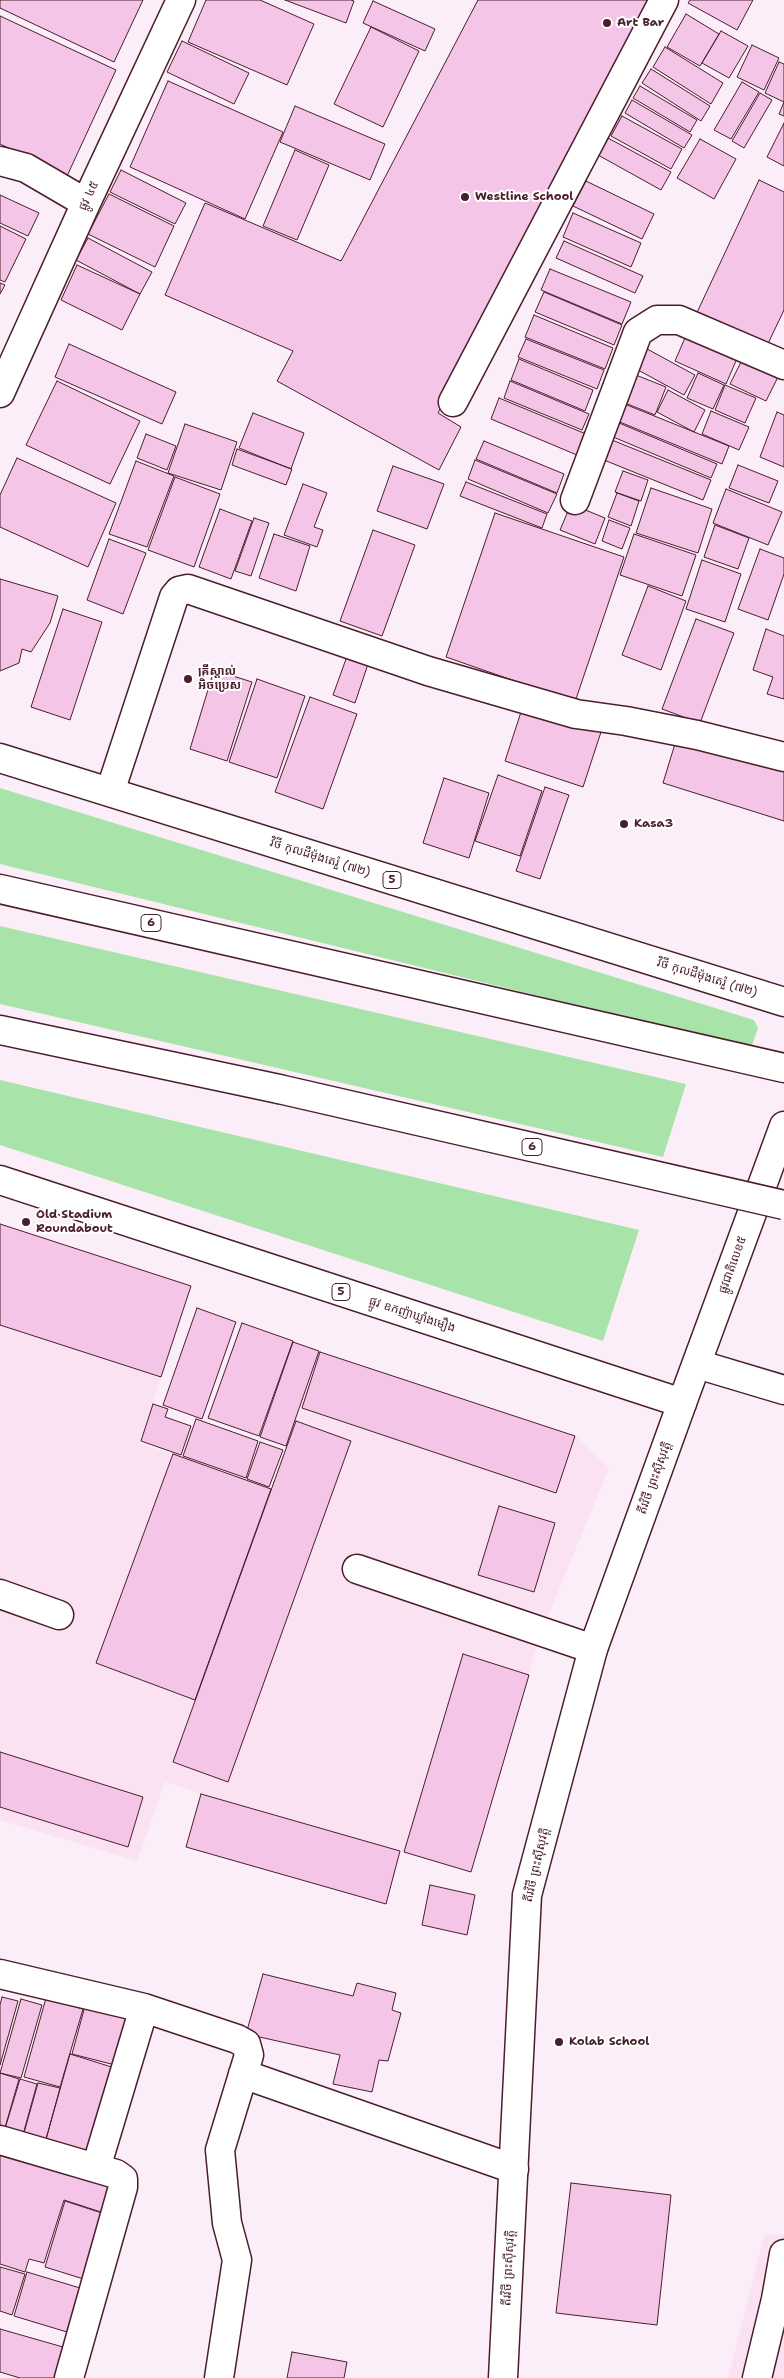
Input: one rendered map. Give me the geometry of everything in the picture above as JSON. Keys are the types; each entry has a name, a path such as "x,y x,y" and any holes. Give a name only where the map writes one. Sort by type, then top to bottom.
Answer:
{"main road":[{"name":"ផ្លូវ ៤៥","path":"0,393 181,0"},
{"path":"453,402 664,0"},
{"path":"0,161 26,168 86,203"},
{"path":"575,500 638,332 658,320 679,320 784,365"},
{"path":"110,792 174,597 178,591 188,589 428,671 576,714 688,733 784,757"},
{"name":"វិថី កុលដឺម៉ុងតេរ៉ួ (៧២)","path":"0,758 784,1002"},
{"name":"6","path":"0,889 784,1068"},
{"name":"6","path":"0,1030 279,1089 784,1205"},
{"name":"ផ្លូវជាតិលេខ៥","path":"682,1403 784,1126"},
{"name":"ផ្លូវ ឧកញ៉ាឃ្លាំងមឿង","path":"0,1180 682,1403"},
{"path":"697,1364 784,1390"},
{"name":"តីរវិថី ព្រះស៊ីសុវត្តិ","path":"503,2378 527,1895 593,1649 682,1403"},
{"path":"357,1569 593,1649"},
{"path":"0,1594 59,1615"},
{"path":"0,1974 144,2008 237,2038 246,2044 248,2055 244,2074 220,2150 227,2223 237,2260 219,2378"},
{"path":"96,2168 144,2008"},
{"path":"244,2074 514,2168"},
{"path":"0,2140 116,2174 123,2178 124,2183 69,2378"},
{"path":"757,2378 776,2299 784,2254"}],"shaded area":[{"path":"0,1224 191,1286 140,1443 271,1489 320,1352 575,1436 609,1468 538,1641 471,1872 401,1851 386,1904 186,1847 201,1794 165,1782 137,1861 0,1820"},
{"path":"764,2235 784,2235 784,2378 728,2378"}],"green space":[{"path":"0,788 754,1020 758,1028 751,1048 0,864"},
{"path":"0,926 686,1084 663,1157 0,1004"},
{"path":"0,1080 639,1230 603,1341 0,1145"}],"building":[{"path":"0,0 143,0 114,62 0,8"},
{"path":"206,0 260,0 314,24 287,85 188,42"},
{"path":"285,0 351,0 354,1 346,23"},
{"path":"478,0 656,0 438,413 461,427 439,470 277,381 293,351 165,295 205,203 341,261"},
{"path":"690,0 753,0 737,30 688,3"},
{"path":"373,1 435,29 425,51 363,23"},
{"path":"686,14 719,34 700,66 667,47"},
{"path":"0,16 116,70 67,176 0,144"},
{"path":"371,27 419,51 383,127 334,104"},
{"path":"721,31 748,46 729,78 702,63"},
{"path":"182,41 249,73 234,104 167,72"},
{"path":"752,45 779,58 764,90 737,77"},
{"path":"665,47 723,83 711,104 653,67"},
{"path":"779,62 784,64 784,102 765,93"},
{"path":"651,69 710,106 701,121 642,83"},
{"path":"168,81 283,132 245,219 130,167"},
{"path":"742,82 759,92 731,139 714,130"},
{"path":"640,86 697,120 690,132 633,98"},
{"path":"760,93 772,100 744,148 732,141"},
{"path":"632,100 692,135 684,148 625,113"},
{"path":"784,102 784,116 779,114"},
{"path":"295,106 385,144 370,180 280,142"},
{"path":"622,116 682,149 671,169 611,136"},
{"path":"784,123 784,166 767,157"},
{"path":"608,138 671,172 661,190 598,155"},
{"path":"700,139 736,159 714,199 677,178"},
{"path":"295,150 329,165 297,240 263,226"},
{"path":"121,170 186,203 175,224 110,192"},
{"path":"759,180 784,192 784,310 763,354 693,321"},
{"path":"586,181 654,214 642,239 573,206"},
{"path":"109,194 174,226 155,267 88,234"},
{"path":"0,195 39,213 28,236 0,223"},
{"path":"573,213 641,243 631,267 563,237"},
{"path":"0,226 26,239 5,282 0,280"},
{"path":"88,238 152,272 140,294 76,260"},
{"path":"564,241 643,276 635,293 556,258"},
{"path":"77,265 140,294 122,330 61,300"},
{"path":"550,269 631,302 622,324 541,290"},
{"path":"0,283 5,285 0,294"},
{"path":"544,292 622,325 614,345 535,312"},
{"path":"534,315 613,348 605,369 525,337"},
{"path":"688,331 739,354 726,384 675,361"},
{"path":"526,339 604,370 597,389 518,357"},
{"path":"69,344 176,392 162,424 55,377"},
{"path":"638,344 695,375 684,395 627,364"},
{"path":"519,359 593,390 585,411 511,380"},
{"path":"742,360 778,377 766,401 730,384"},
{"path":"631,373 666,387 655,415 620,401"},
{"path":"698,373 724,385 713,409 687,398"},
{"path":"57,381 140,421 110,484 26,445"},
{"path":"510,381 589,414 582,430 504,398"},
{"path":"725,385 756,398 745,423 715,410"},
{"path":"668,390 705,410 694,432 657,412"},
{"path":"499,398 586,434 577,455 491,419"},
{"path":"617,401 729,446 722,464 610,418"},
{"path":"711,411 749,427 739,450 702,434"},
{"path":"777,412 784,415 784,467 760,457"},
{"path":"253,413 304,433 291,469 239,448"},
{"path":"612,420 717,464 711,478 606,434"},
{"path":"185,424 237,442 221,490 168,473"},
{"path":"146,434 176,446 167,470 137,458"},
{"path":"607,438 711,480 703,500 599,458"},
{"path":"484,441 564,474 557,493 476,459"},
{"path":"237,449 292,469 286,485 232,465"},
{"path":"17,458 116,503 88,567 0,527 0,495"},
{"path":"475,460 557,494 548,513 468,479"},
{"path":"136,461 174,476 147,547 109,534"},
{"path":"738,465 778,481 769,503 729,488"},
{"path":"393,466 444,484 427,529 377,511"},
{"path":"623,471 648,480 641,501 615,492"},
{"path":"175,477 220,494 194,567 148,550"},
{"path":"466,482 547,514 542,528 460,496"},
{"path":"303,484 327,493 314,527 323,530 317,547 284,535"},
{"path":"651,488 712,509 698,553 636,533"},
{"path":"726,489 782,512 768,545 713,523"},
{"path":"617,493 639,501 631,526 608,517"},
{"path":"571,504 605,518 595,544 560,530"},
{"path":"220,509 252,521 231,579 199,567"},
{"path":"495,513 624,557 575,702 446,657"},
{"path":"254,518 269,523 251,576 235,571"},
{"path":"609,520 630,528 622,549 602,541"},
{"path":"715,525 749,538 738,569 704,557"},
{"path":"373,530 415,545 382,636 340,621"},
{"path":"274,534 310,546 296,591 259,578"},
{"path":"634,534 696,555 682,596 620,575"},
{"path":"109,539 146,553 123,614 87,600"},
{"path":"760,549 784,558 784,574 768,620 738,609"},
{"path":"702,560 741,574 725,622 686,609"},
{"path":"0,579 58,596 50,623 31,652 22,649 19,663 0,671"},
{"path":"648,586 686,601 661,670 622,655"},
{"path":"63,609 102,622 70,720 31,707"},
{"path":"696,619 734,633 700,723 662,709"},
{"path":"766,629 784,636 784,699 767,694 773,677 753,670"},
{"path":"350,648 371,655 355,703 333,695"},
{"path":"214,670 252,682 227,761 190,749"},
{"path":"257,679 305,696 277,778 229,762"},
{"path":"310,697 357,714 323,809 275,792"},
{"path":"523,706 601,732 583,787 505,761"},
{"path":"678,734 784,767 784,821 663,783"},
{"path":"498,775 542,791 520,856 475,841"},
{"path":"444,778 489,793 469,858 423,843"},
{"path":"545,787 569,795 540,879 516,871"},
{"path":"0,1224 191,1286 161,1377 0,1325"},
{"path":"197,1308 236,1322 202,1419 163,1405"},
{"path":"242,1323 293,1341 259,1436 208,1418"},
{"path":"293,1342 319,1351 286,1446 260,1437"},
{"path":"320,1352 575,1436 556,1493 302,1408"},
{"path":"153,1404 168,1409 165,1417 191,1426 181,1455 141,1441"},
{"path":"196,1419 258,1441 246,1478 183,1456"},
{"path":"296,1421 351,1441 228,1782 173,1762"},
{"path":"260,1442 283,1450 269,1487 247,1479"},
{"path":"173,1454 271,1489 195,1700 96,1663"},
{"path":"499,1506 555,1523 534,1592 478,1575"},
{"path":"463,1654 529,1675 471,1872 404,1852"},
{"path":"0,1752 143,1797 128,1847 0,1807"},
{"path":"201,1794 400,1851 386,1904 186,1847"},
{"path":"430,1885 475,1895 467,1935 422,1925"},
{"path":"263,1974 353,1996 357,1983 396,1993 392,2010 401,2013 388,2061 379,2060 372,2092 333,2084 340,2055 246,2034"},
{"path":"2,1997 18,2001 0,2065 0,2005"},
{"path":"46,1998 83,2009 60,2087 24,2077"},
{"path":"21,1999 42,2005 21,2078 0,2073"},
{"path":"85,2006 132,2019 119,2066 72,2054"},
{"path":"70,2054 118,2069 91,2160 44,2146"},
{"path":"0,2073 19,2079 2,2138 0,2137"},
{"path":"20,2079 37,2084 22,2138 4,2132"},
{"path":"38,2083 60,2088 44,2147 22,2140"},
{"path":"0,2150 115,2187 107,2214 64,2200 44,2263 29,2259 25,2272 0,2264"},
{"path":"571,2183 671,2195 657,2325 556,2313"},
{"path":"65,2201 111,2216 90,2281 45,2267"},
{"path":"0,2267 25,2274 12,2315 0,2311"},
{"path":"27,2272 80,2288 67,2332 14,2316"},
{"path":"0,2329 70,2349 61,2378 20,2378 0,2372"},
{"path":"292,2352 347,2362 344,2378 287,2378"}],"place":[{"name":"Art Bar","path":"607,23"},
{"name":"Westline School","path":"465,197"},
{"name":"គ្រីស្តាល់ អិចប្រេស","path":"188,679"},
{"name":"Kasa3","path":"624,824"},
{"name":"Old Stadium Roundabout","path":"26,1222"},
{"name":"Kolab School","path":"559,2042"}]}
